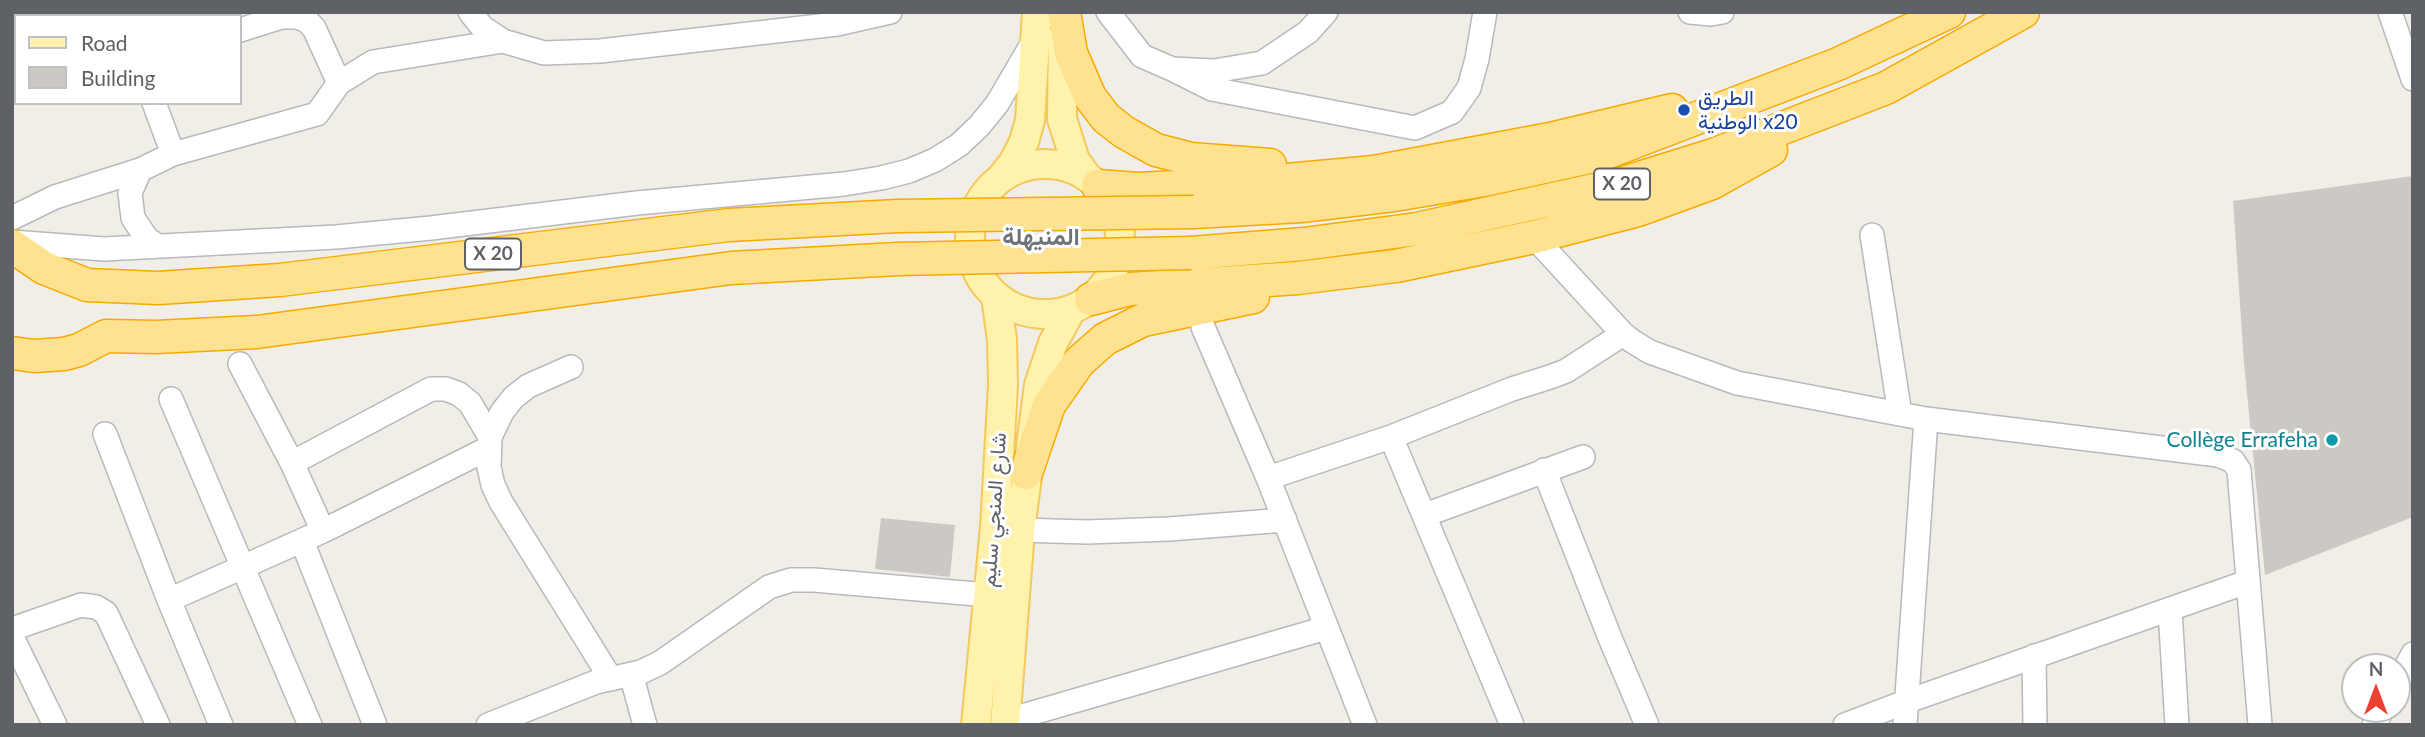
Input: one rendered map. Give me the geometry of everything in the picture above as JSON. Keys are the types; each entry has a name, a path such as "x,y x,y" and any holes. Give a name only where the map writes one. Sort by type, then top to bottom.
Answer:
{"highway":[{"path":"1064,12 1071,53 1090,97 1106,118 1156,150 1191,159 1231,163 1316,167 1418,164"},
{"name":"X 20","path":"12,244 44,268 87,285 158,288 280,280 729,225 898,216 1194,212 1301,206 1394,195 1484,180 1603,154 1838,64 1949,12"},
{"name":"X 20","path":"1081,305 1130,289 1298,278 1396,266 1534,237 1638,210 1712,183 2023,12"},
{"name":"X 20","path":"1092,181 1138,189 1255,183 1374,172 1550,139 1742,94 1838,64"},
{"name":"X 20","path":"12,353 34,356 64,354 93,344 106,336 156,337 257,332 731,268 898,259 1191,253 1304,244 1417,229 1617,185 1713,155 1886,88"},
{"path":"1026,473 1049,405 1079,362 1105,339 1143,320 1396,266"}],"main road":[{"path":"1037,24 1030,120 1024,142 1013,163 988,191 975,212 970,237 974,263 986,286 996,296 1012,307 1031,313 1051,314 1081,305 1106,284 1116,265 1121,244 1119,222 1111,203 1075,160 1062,119 1064,12"},
{"path":"999,180 1020,169 1042,164 1066,167 1092,181"},
{"name":"شارع المنجي سليم","path":"972,723 995,527 1003,385 1002,340 996,296"},
{"name":"شارع المنجي سليم","path":"1005,723 1020,530 1039,384 1053,343 1081,305"}],"street":[{"path":"476,20 503,41 544,53 600,51 837,23 877,17 890,12"},
{"path":"1108,12 1142,56 1212,89 1415,128 1452,112 1469,88 1485,12"},
{"path":"1172,69 1214,71 1262,63 1308,32 1326,12"},
{"path":"1690,12 1722,12"},
{"path":"2395,14 2413,79"},
{"path":"242,29 281,17 306,20 314,27 339,83"},
{"name":"X 20","path":"12,244 104,249 288,241 383,233 637,203 844,184 909,172 951,150 979,126 997,104 1037,24"},
{"path":"12,218 55,197 140,170 173,154 317,114 339,83 373,62 503,41"},
{"path":"155,105 173,154"},
{"path":"140,170 130,193 133,218 147,239 158,246"},
{"path":"1872,235 1900,414"},
{"path":"1534,237 1623,334 1650,352 1737,383 1926,419 2218,454 2228,458 2239,470 2260,725"},
{"path":"1203,327 1268,478 1365,725"},
{"path":"1268,478 1391,437 1512,388 1566,371 1623,334"},
{"path":"240,364 292,463 323,531"},
{"path":"571,367 528,386 513,398 502,412 489,442 489,467 501,502 621,677 645,725"},
{"path":"292,463 431,389 446,389 459,394 470,403 489,442"},
{"path":"171,399 310,725"},
{"path":"1905,725 1926,419"},
{"path":"105,434 220,725"},
{"path":"1391,437 1512,725"},
{"path":"169,600 323,531 489,442"},
{"path":"1425,515 1583,457"},
{"path":"1544,470 1647,725"},
{"path":"1020,530 1156,530 1285,520"},
{"path":"302,541 375,725"},
{"path":"488,725 519,720 596,682 621,677 660,663 769,587 791,580 988,595"},
{"path":"1845,725 2247,582"},
{"path":"12,629 81,605 96,607 106,613 158,725"},
{"path":"2170,610 2177,725"},
{"path":"1005,723 1326,628"},
{"path":"12,637 54,725"},
{"path":"2034,656 2035,725"}],"building":[{"name":"Collège Errafeha","path":"2413,176 2413,517 2265,575 2244,363 2233,201"},
{"path":"881,518 955,525 950,577 875,569"}],"place":[{"name":"الطريق الوطنية x20","path":"1684,110"},
{"name":"Collège Errafeha","path":"2332,440"}],"district":[{"name":"المنيهلة","path":"1041,237"}]}
